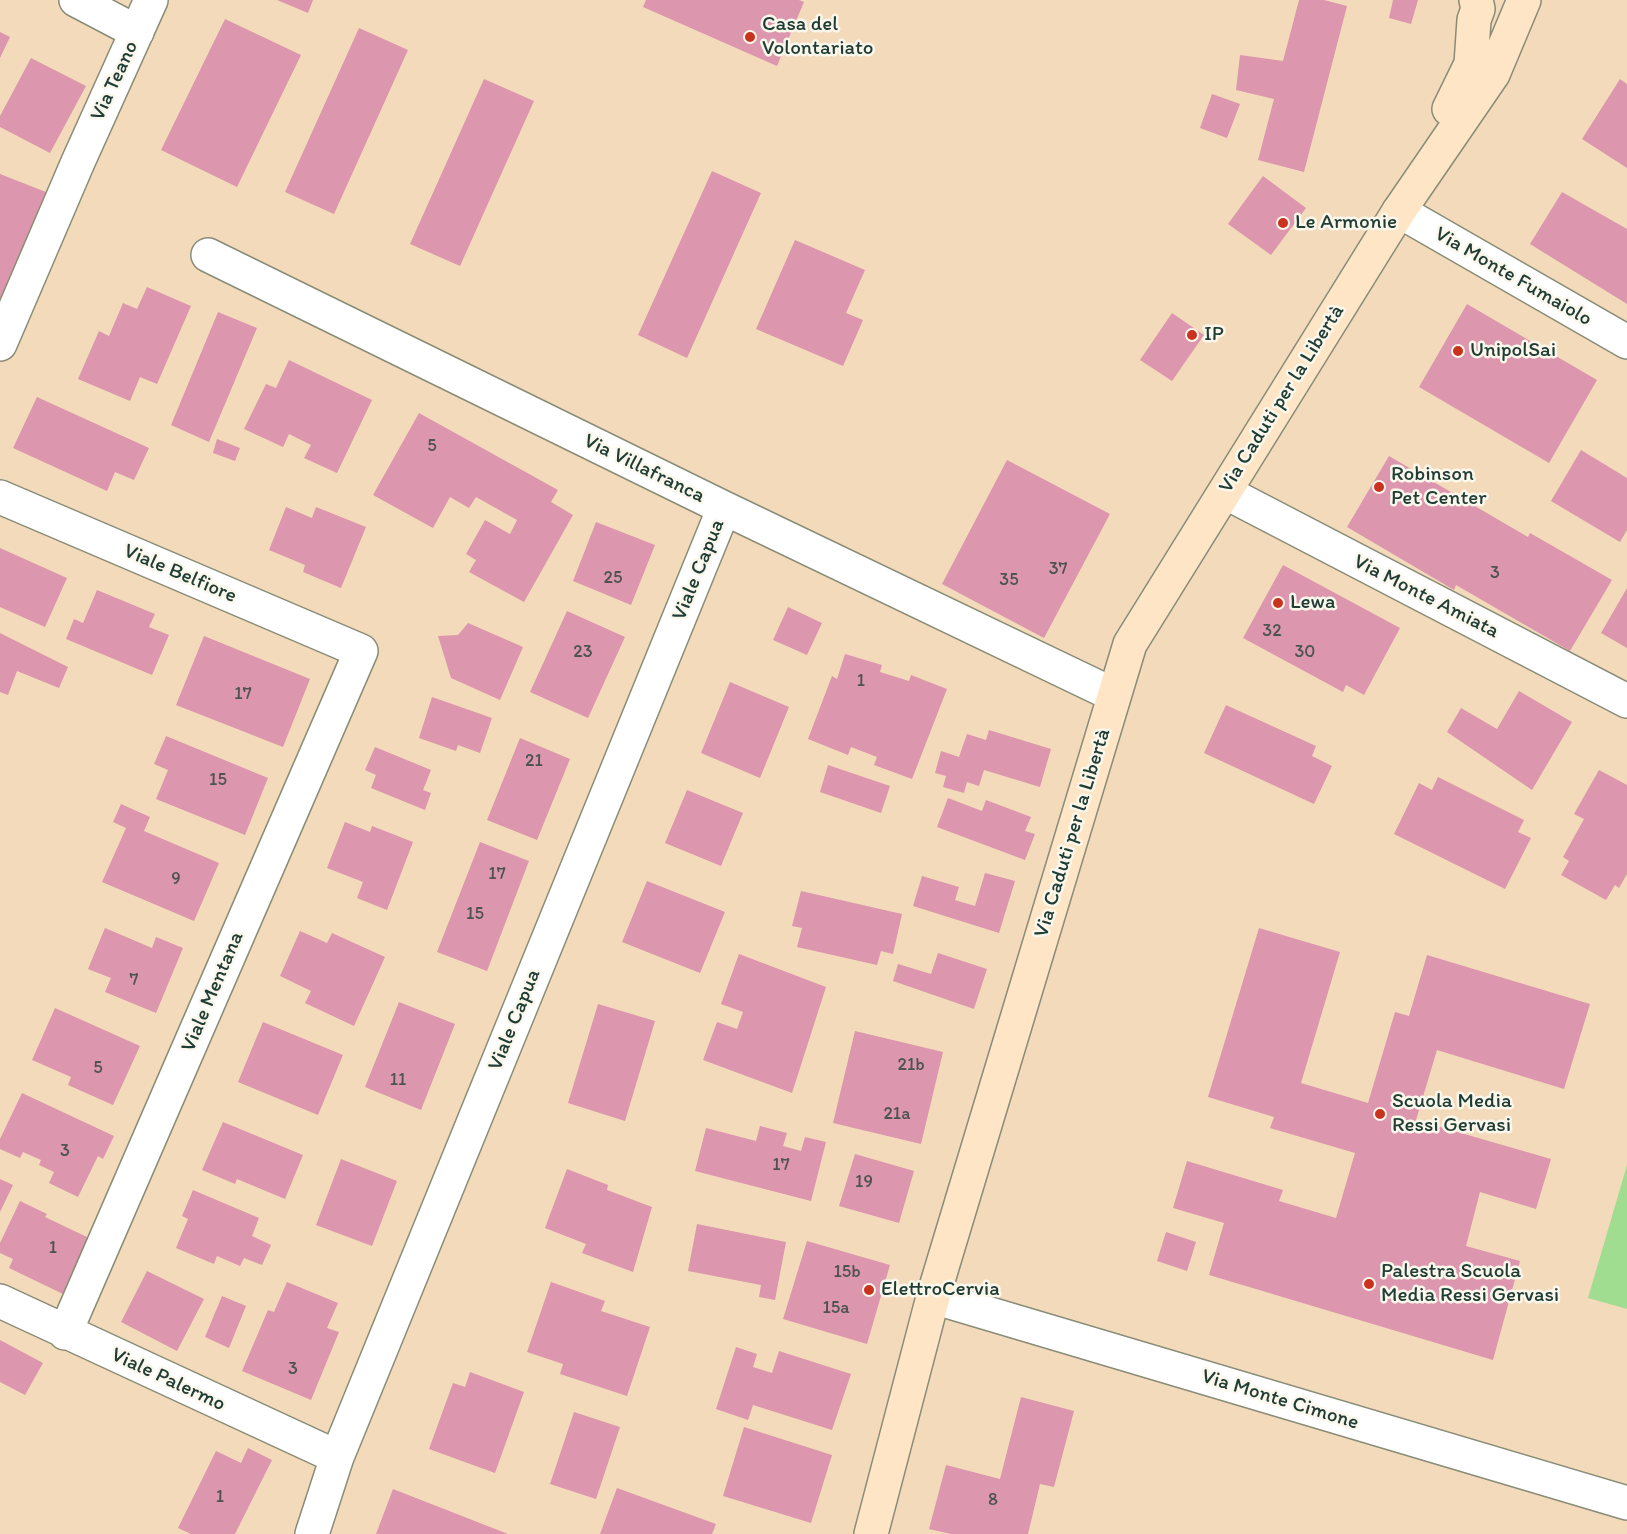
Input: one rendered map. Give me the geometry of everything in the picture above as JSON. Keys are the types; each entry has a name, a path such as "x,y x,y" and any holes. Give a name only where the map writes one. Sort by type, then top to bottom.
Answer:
{"street":[{"path":"76,0 137,32"},
{"name":"Via Teano","path":"0,344 151,0"},
{"name":"Via Caduti per la Libertà","path":"1405,201 1470,64 1474,20 1478,9 1476,0"},
{"name":"Via Caduti per la Libertà","path":"871,1534 933,1297 1130,644 1405,201 1493,74 1524,0"},
{"name":"Via Monte Fumaiolo","path":"1405,201 1627,342"},
{"name":"Via Villafranca","path":"208,255 724,508 1114,695"},
{"name":"Via Monte Amiata","path":"1225,492 1627,701"},
{"name":"Viale Belfiore","path":"0,497 361,651"},
{"name":"Viale Capua","path":"312,1534 337,1457 724,508"},
{"name":"Viale Mentana","path":"65,1333 361,651"},
{"name":"Via Monte Cimone","path":"933,1297 1627,1503"},
{"name":"Viale Palermo","path":"0,1301 337,1457"}],"green space":[{"path":"1627,1165 1627,1309 1588,1298"}],"building":[{"path":"277,0 313,0 308,13"},
{"name":"Casa del Volontariato","path":"646,0 799,0 804,2 777,66 643,7"},
{"path":"1299,0 1324,0 1347,6 1304,172 1258,160 1274,99 1236,90 1240,55 1283,61"},
{"path":"1393,0 1418,0 1411,24 1389,18"},
{"path":"225,19 301,55 237,187 161,150"},
{"path":"359,28 408,50 334,214 285,192"},
{"path":"0,32 10,37 0,58"},
{"path":"31,58 86,86 50,153 0,127 0,116"},
{"path":"484,79 534,101 460,266 410,244"},
{"path":"1620,79 1627,84 1627,168 1582,139"},
{"path":"1212,94 1240,104 1227,138 1200,128"},
{"path":"712,171 761,193 687,358 638,335"},
{"path":"0,174 46,192 0,307"},
{"path":"1263,176 1306,208 1271,255 1228,224"},
{"path":"1562,192 1627,229 1627,304 1530,244"},
{"path":"795,240 865,270 846,313 863,320 843,366 756,329"},
{"path":"147,287 191,306 157,384 140,377 130,401 78,379 99,331 109,336 123,303 137,309"},
{"path":"1467,304 1597,380 1549,463 1419,387"},
{"path":"218,312 257,328 209,442 171,425"},
{"path":"1172,313 1204,335 1172,381 1140,360"},
{"path":"289,360 372,400 337,473 304,458 311,445 289,434 283,447 244,429 266,384 276,388"},
{"path":"37,397 149,448 134,480 115,472 107,491 13,448"},
{"path":"419,413 558,490 551,502 573,515 524,602 469,572 476,560 466,554 485,520 510,534 517,520 476,497 469,508 450,497 433,528 373,495"},
{"path":"217,439 240,448 235,461 213,453"},
{"path":"1581,450 1627,478 1627,530 1620,542 1551,501"},
{"path":"1389,456 1528,537 1530,533 1612,580 1570,651 1456,585 1454,590 1347,527"},
{"path":"1007,460 1110,514 1044,638 942,584"},
{"path":"286,507 312,518 316,507 366,527 341,588 303,572 305,565 269,550"},
{"path":"596,522 655,545 631,605 573,581"},
{"path":"0,548 67,578 45,627 0,607"},
{"path":"1283,565 1400,628 1364,695 1346,685 1343,692 1243,638"},
{"path":"1627,588 1627,648 1601,633"},
{"path":"97,590 155,614 149,627 169,635 152,675 66,639 74,619 83,623"},
{"path":"788,607 822,623 807,655 773,640"},
{"path":"567,611 625,637 588,718 530,692"},
{"path":"468,623 523,647 500,700 451,678 438,636 458,635"},
{"path":"0,633 68,667 59,688 17,671 8,695 0,692"},
{"path":"204,636 310,679 283,747 176,705"},
{"path":"845,654 882,665 880,672 909,681 911,675 947,689 912,779 874,765 877,757 851,747 848,755 808,739 832,676 837,679"},
{"path":"730,682 789,707 760,778 701,753"},
{"path":"1519,691 1572,722 1532,790 1447,732 1461,708 1497,729"},
{"path":"432,697 492,718 480,753 458,745 456,751 419,738"},
{"path":"1226,705 1316,746 1312,756 1332,766 1314,804 1204,753"},
{"path":"989,730 1051,749 1040,787 984,770 979,786 967,782 964,793 943,787 946,776 935,773 941,751 959,757 967,734 986,740"},
{"path":"166,736 268,778 245,835 156,799 168,770 154,764"},
{"path":"520,738 570,759 537,840 487,820"},
{"path":"375,747 431,770 423,790 431,793 425,810 371,788 376,775 365,770"},
{"path":"828,765 890,786 881,813 820,792"},
{"path":"1599,770 1627,785 1627,874 1619,888 1615,885 1606,900 1561,875 1569,861 1563,857 1584,819 1574,814"},
{"path":"1438,777 1524,820 1518,832 1531,838 1505,889 1394,834 1419,783 1432,790"},
{"path":"687,790 743,813 721,866 665,843"},
{"path":"948,798 982,811 986,800 1031,817 1025,831 1035,834 1025,860 937,827"},
{"path":"121,804 150,817 144,831 219,863 194,921 102,882 126,828 113,822"},
{"path":"345,822 370,832 372,826 413,842 387,910 357,898 363,882 327,868"},
{"path":"480,842 529,861 487,971 437,952"},
{"path":"985,873 1015,881 999,933 913,906 922,876 959,887 955,900 975,906"},
{"path":"647,881 725,912 700,973 622,942"},
{"path":"801,891 902,914 893,954 881,951 877,965 797,947 802,928 792,926"},
{"path":"105,928 152,948 156,937 183,948 156,1013 105,992 111,978 88,969"},
{"path":"1259,928 1340,952 1301,1083 1368,1103 1395,1012 1409,1016 1427,955 1590,1004 1564,1089 1437,1050 1416,1120 1551,1159 1536,1209 1480,1192 1466,1246 1520,1261 1493,1360 1209,1275 1224,1223 1173,1208 1187,1161 1283,1190 1279,1201 1336,1218 1355,1153 1270,1128 1274,1117 1208,1097"},
{"path":"300,931 327,943 332,933 385,957 354,1026 305,1003 311,991 280,976"},
{"path":"938,953 987,969 974,1009 893,981 898,964 931,974"},
{"path":"739,954 826,987 792,1093 703,1060 717,1022 737,1029 743,1012 721,1004"},
{"path":"399,1002 455,1024 421,1110 365,1087"},
{"path":"598,1004 655,1021 625,1121 568,1103"},
{"path":"55,1008 140,1046 113,1105 68,1085 71,1077 32,1060"},
{"path":"263,1022 343,1055 318,1115 238,1082"},
{"path":"855,1031 943,1052 921,1144 833,1123"},
{"path":"22,1093 114,1136 103,1159 98,1156 78,1197 49,1183 54,1172 39,1165 41,1160 23,1152 20,1158 0,1149 0,1139"},
{"path":"223,1122 303,1155 285,1199 237,1179 235,1184 202,1170"},
{"path":"760,1126 787,1133 783,1146 801,1151 805,1137 826,1142 811,1201 695,1171 706,1128 756,1141"},
{"path":"855,1154 914,1171 899,1223 839,1206"},
{"path":"341,1159 397,1181 372,1246 316,1225"},
{"path":"567,1169 608,1185 607,1190 652,1207 633,1272 582,1253 586,1244 545,1228"},
{"path":"0,1179 13,1185 0,1212"},
{"path":"193,1190 259,1218 252,1236 271,1245 262,1265 244,1258 240,1266 217,1256 214,1264 176,1248 188,1219 182,1216"},
{"path":"20,1201 47,1214 45,1217 89,1238 63,1294 9,1268 13,1259 0,1253 0,1243"},
{"path":"697,1224 786,1242 775,1300 759,1297 761,1285 688,1271"},
{"path":"1166,1232 1196,1242 1187,1271 1157,1261"},
{"path":"807,1241 890,1265 867,1344 783,1319"},
{"path":"147,1271 204,1299 177,1351 121,1322"},
{"path":"287,1282 338,1303 327,1328 339,1332 311,1400 242,1371 268,1310 274,1312"},
{"path":"551,1282 605,1301 601,1311 650,1327 627,1396 560,1374 563,1364 527,1352"},
{"path":"222,1296 246,1306 229,1348 205,1337"},
{"path":"0,1340 43,1363 25,1395 0,1382"},
{"path":"736,1347 757,1354 753,1367 772,1373 779,1351 851,1374 832,1430 753,1405 748,1420 716,1409"},
{"path":"470,1372 524,1392 495,1473 429,1449 453,1383 465,1387"},
{"path":"1021,1397 1074,1411 1054,1487 1040,1484 1028,1534 951,1534 929,1529 946,1465 1000,1479"},
{"path":"574,1412 620,1427 596,1499 550,1484"},
{"path":"744,1427 832,1455 811,1523 723,1496"},
{"path":"248,1448 272,1460 235,1534 191,1534 178,1528 216,1451 241,1463"},
{"path":"617,1488 716,1524 712,1534 600,1534"},
{"path":"393,1489 508,1534 376,1534"}],"place":[{"name":"Casa del Volontariato","path":"750,37"},
{"name":"Le Armonie","path":"1283,223"},
{"name":"IP","path":"1192,335"},
{"name":"UnipolSai","path":"1458,351"},
{"name":"Robinson Pet Center","path":"1379,487"},
{"name":"Lewa","path":"1278,603"},
{"name":"Scuola Media Ressi Gervasi","path":"1380,1114"},
{"name":"Palestra Scuola Media Ressi Gervasi","path":"1369,1284"},
{"name":"ElettroCervia","path":"869,1290"}]}
